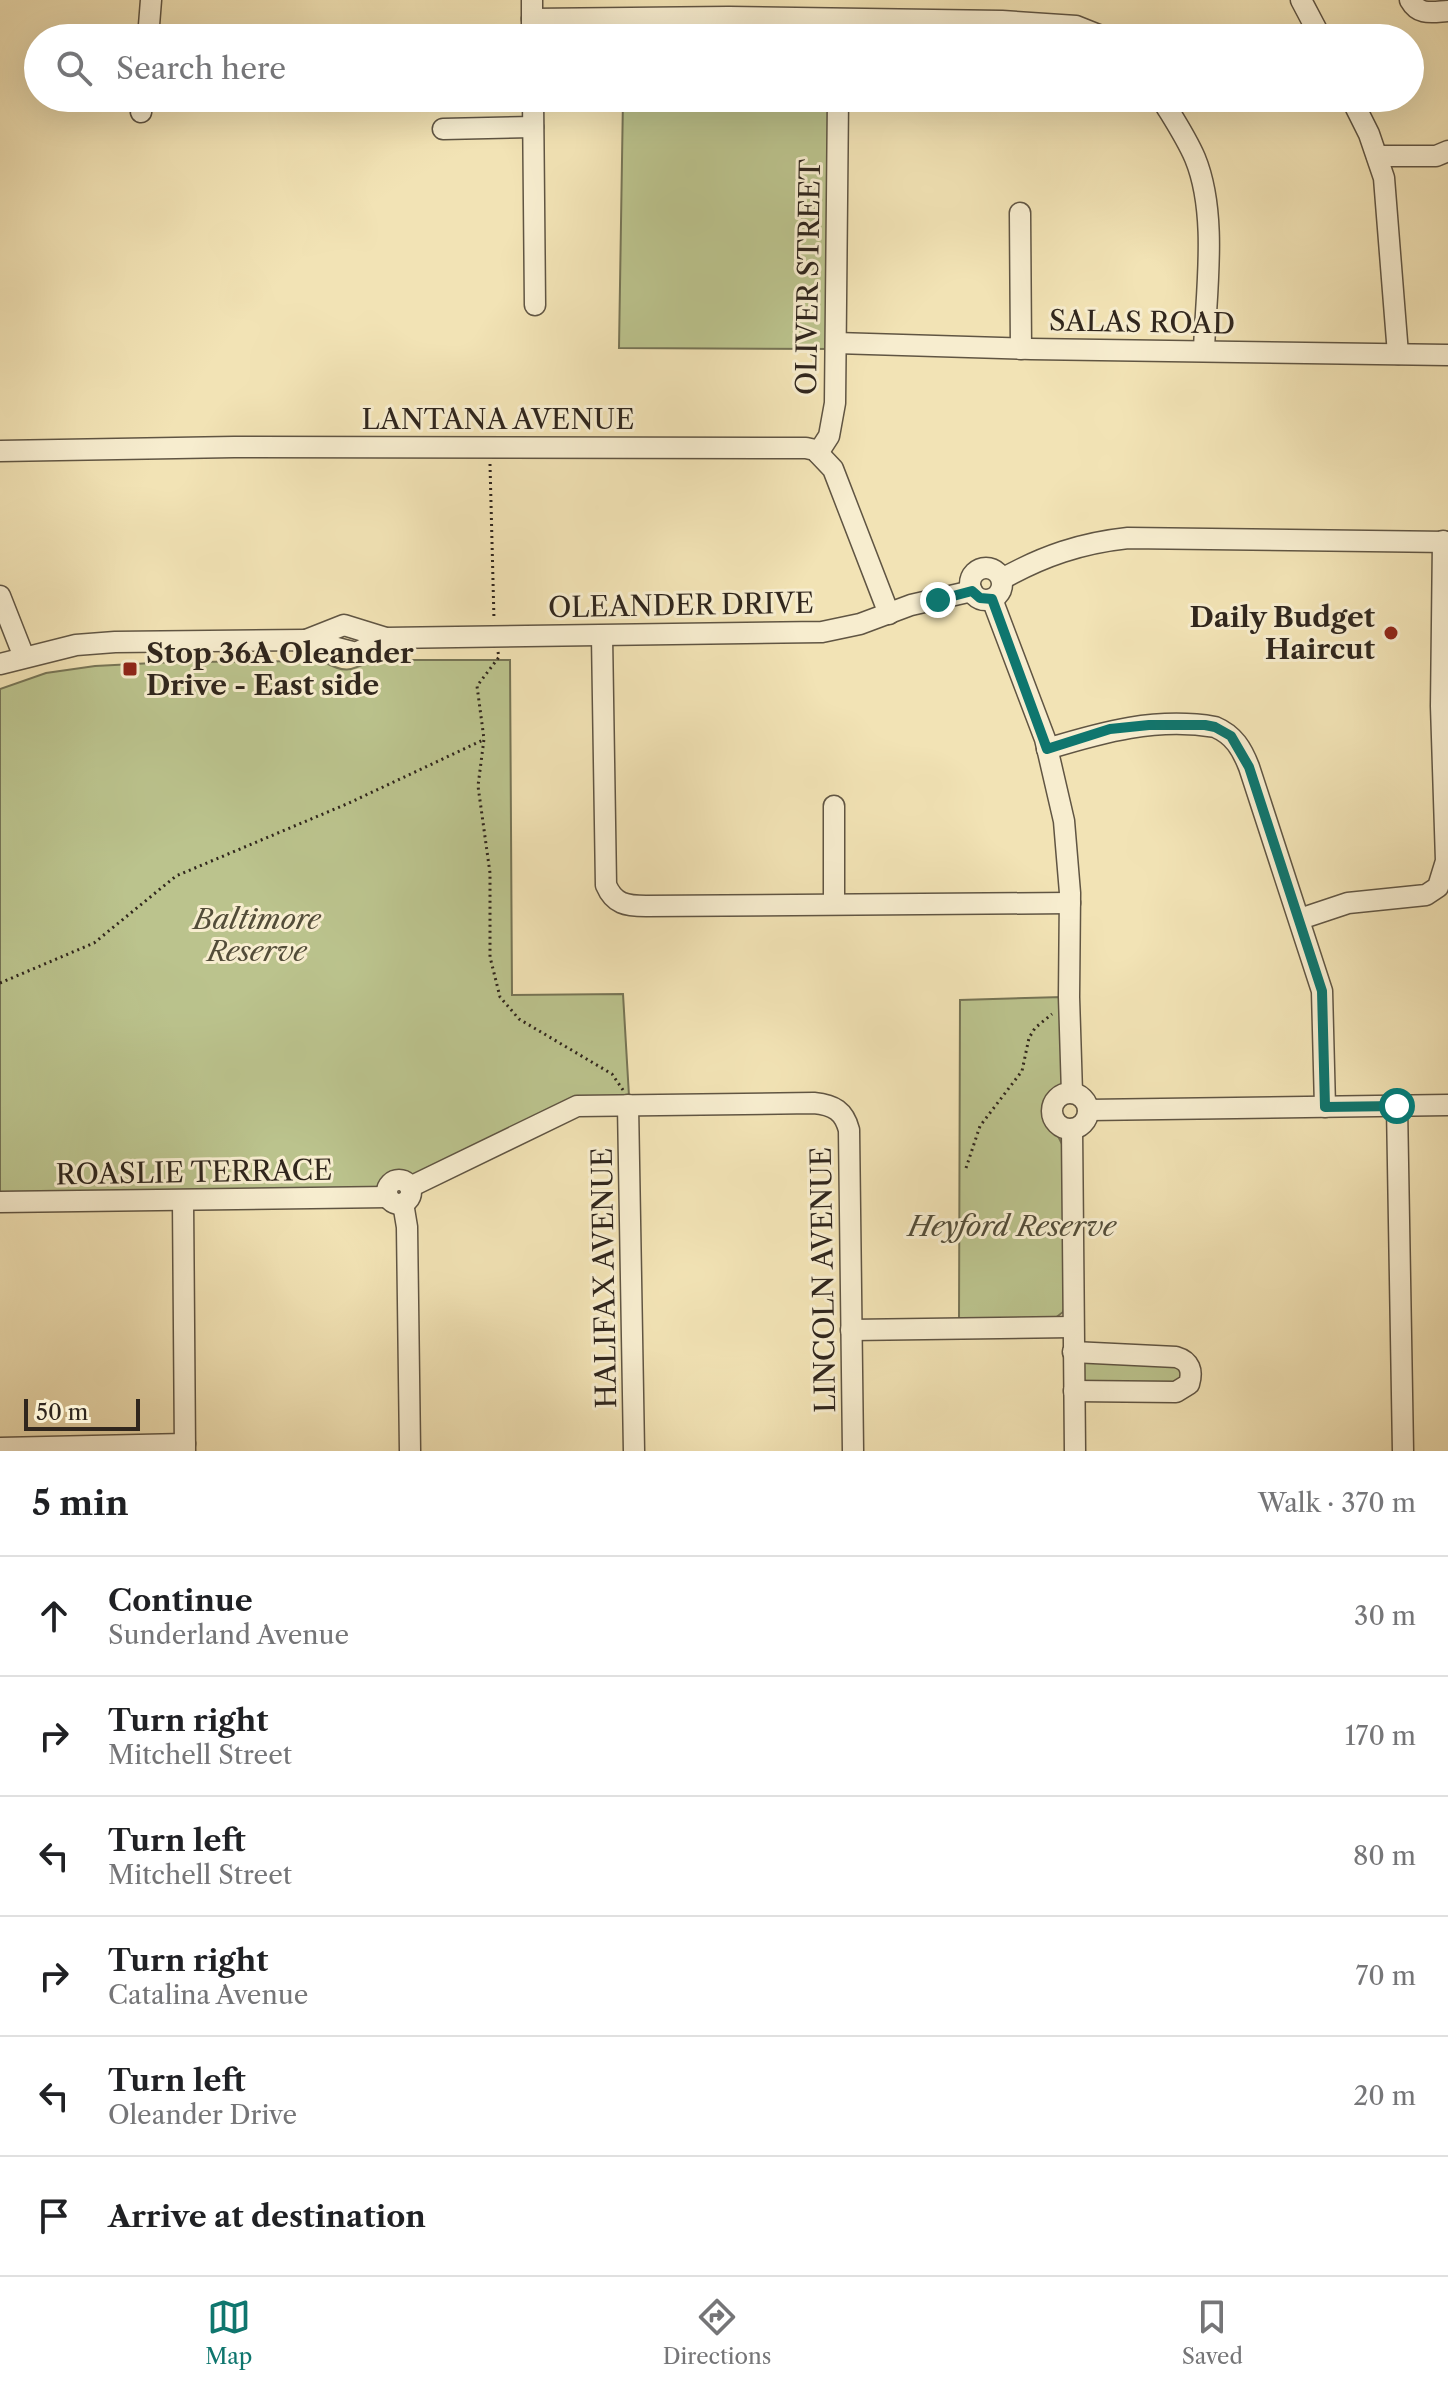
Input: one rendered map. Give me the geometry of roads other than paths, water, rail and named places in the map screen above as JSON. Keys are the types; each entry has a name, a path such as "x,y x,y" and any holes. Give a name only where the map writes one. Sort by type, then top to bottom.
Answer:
{"street":[{"path":"149,24 151,0"},
{"path":"1002,0 1002,21"},
{"path":"1301,0 1314,24"},
{"path":"1410,0 1422,13 1448,11"},
{"path":"532,19 729,8 811,24"},
{"path":"940,24 1002,21 1046,24"},
{"path":"533,112 535,305"},
{"name":"OLIVER STREET","path":"818,453 834,421 838,112"},
{"path":"1169,112 1195,158 1208,219 1204,350"},
{"path":"1357,112 1384,178 1398,354"},
{"path":"443,129 533,127"},
{"path":"1377,156 1436,156 1448,151"},
{"path":"1020,213 1021,349"},
{"name":"SALAS ROAD","path":"836,343 1448,355"},
{"name":"LANTANA AVENUE","path":"0,451 489,446 781,447 806,448 818,453"},
{"path":"818,453 833,469 840,484 889,614"},
{"path":"1002,579 1034,561 1065,549 1093,541 1128,538 1446,542 1441,706 1446,861 1441,882 1426,895 1348,903 1300,919"},
{"path":"1002,579 991,568 978,570 971,579 982,595 1047,749 1064,821 1070,903 1072,1093"},
{"path":"982,595 1001,589 1002,579"},
{"name":"OLEANDER DRIVE","path":"0,664 76,645 306,640 344,625 386,638 822,632 860,624 911,605 982,595"},
{"path":"0,596 24,657"},
{"path":"602,636 605,875 612,898 628,906 1070,903"},
{"path":"1047,749 1110,729 1127,727 1205,725 1225,731 1237,743 1249,767 1322,991 1325,1107"},
{"path":"834,806 834,903"},
{"path":"1072,1093 1084,1100 1088,1110 1085,1121 1072,1129 1060,1126 1052,1114 1054,1102 1072,1093"},
{"name":"LINCOLN AVENUE","path":"628,1105 814,1103 840,1110 849,1130 853,1451"},
{"path":"410,1451 407,1227 401,1196 577,1106 628,1105"},
{"name":"HALIFAX AVENUE","path":"628,1105 634,1451"},
{"path":"1088,1110 1448,1105"},
{"path":"1397,1106 1403,1451"},
{"path":"1072,1129 1075,1451"},
{"name":"ROASLIE TERRACE","path":"0,1202 401,1196"},
{"path":"0,1448 185,1447 183,1201"},
{"path":"851,1330 1072,1327"},
{"path":"1073,1352 1176,1357 1188,1363 1192,1374 1189,1384 1176,1392 1074,1391"}],"place":[{"name":"Daily Budget Haircut","path":"1391,633"},
{"name":"Stop 36A Oleander Drive - East side","path":"130,669"}],"park label":[{"name":"Baltimore Reserve","path":"257,935"},
{"name":"Heyford Reserve","path":"1012,1226"}]}
